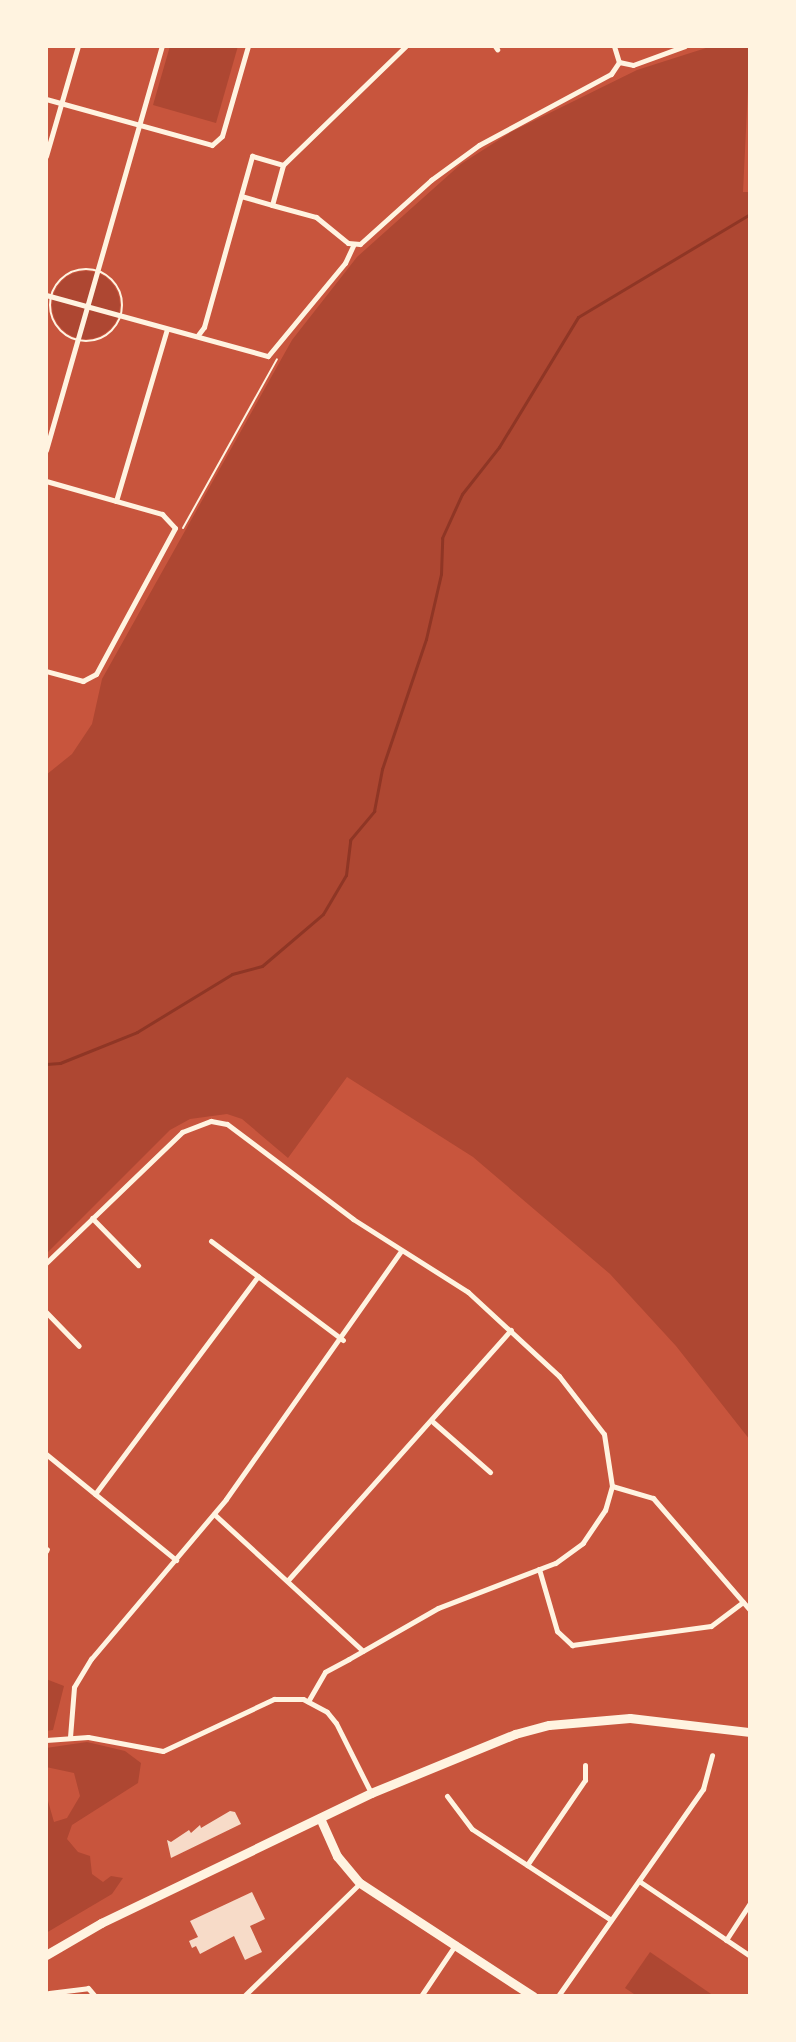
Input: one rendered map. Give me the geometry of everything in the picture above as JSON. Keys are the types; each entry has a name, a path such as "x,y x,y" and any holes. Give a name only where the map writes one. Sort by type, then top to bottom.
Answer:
{"street":[{"path":"46,156 78,46"},
{"path":"46,450 162,46"},
{"path":"46,99 212,145 222,136 248,46"},
{"path":"272,205 283,165 406,46"},
{"path":"614,46 619,62"},
{"path":"619,62 633,65 685,46"},
{"path":"46,295 168,329 198,335 268,356 345,263 353,246 479,145 604,78 619,62"},
{"path":"198,335 204,327 252,156 283,165"},
{"path":"241,196 323,221 353,246"},
{"path":"116,501 168,329"},
{"path":"46,481 162,514 175,528 174,536 91,678 83,681 46,670"},
{"path":"46,1263 182,1132 211,1121 238,1130 284,1168 401,1251 468,1292 559,1376 604,1434 612,1486 605,1510 583,1543 539,1569 438,1608 363,1650 325,1672 308,1701"},
{"path":"92,1218 138,1265"},
{"path":"211,1241 343,1340"},
{"path":"70,1737 74,1687 123,1618 176,1560 214,1514 343,1340 401,1251"},
{"path":"95,1494 258,1276"},
{"path":"46,1312 79,1346"},
{"path":"288,1580 433,1422 511,1330"},
{"path":"433,1422 490,1472"},
{"path":"46,1454 176,1560"},
{"path":"612,1486 653,1498 750,1610"},
{"path":"214,1514 363,1650"},
{"path":"539,1569 558,1631 572,1645 711,1626 743,1602"},
{"path":"46,1740 70,1737 163,1751 274,1699 308,1701 336,1723 372,1794"},
{"path":"46,1955 101,1923 441,1761 549,1725 630,1718 750,1732"},
{"path":"558,1996 703,1789 712,1755"},
{"path":"527,1865 585,1780 585,1765"},
{"path":"447,1796 472,1829 611,1920"},
{"path":"320,1818 336,1856 360,1884 456,1944 534,1996"},
{"path":"639,1881 750,1956"},
{"path":"244,1996 360,1884"},
{"path":"726,1940 750,1903"},
{"path":"421,1996 456,1944"},
{"path":"49,1993 88,1988 95,1996"}],"path":[{"path":"175,528 182,530 277,359 268,356"}],"shaded area":[{"path":"170,46 238,46 216,123 153,105"},
{"path":"750,46 743,192 750,192 750,1440 676,1346 610,1274 473,1157 347,1077 288,1158 242,1119 227,1114 190,1119 170,1130 46,1254 46,775 72,754 92,724 102,679 292,340 357,257 461,164 511,132 637,70 706,48"},
{"path":"86,271 99,274 110,281 117,292 120,305 117,318 110,329 99,336 86,339 73,336 62,329 55,318 52,305 55,292 62,281 73,274"},
{"path":"46,1679 64,1686 53,1730 46,1731"},
{"path":"87,1742 125,1751 141,1763 138,1783 72,1825 67,1839 78,1852 90,1856 92,1874 103,1882 111,1876 123,1878 112,1894 46,1933 46,1794 54,1822 67,1818 80,1796 74,1773 46,1767 46,1748"},
{"path":"650,1952 714,1996 637,1996 625,1988"}],"building":[{"path":"230,1811 235,1812 241,1824 171,1858 167,1840 171,1842 189,1830 191,1833 200,1825 201,1828"},
{"path":"252,1892 265,1919 250,1926 262,1952 245,1960 234,1936 200,1954 196,1946 192,1948 189,1941 198,1937 190,1921"}],"waterway":[{"path":"46,1064 60,1063 137,1032 232,974 262,966 323,914 346,875 350,840 374,811 382,769 426,639 441,574 442,538 462,494 499,447 578,317 750,214"}]}
